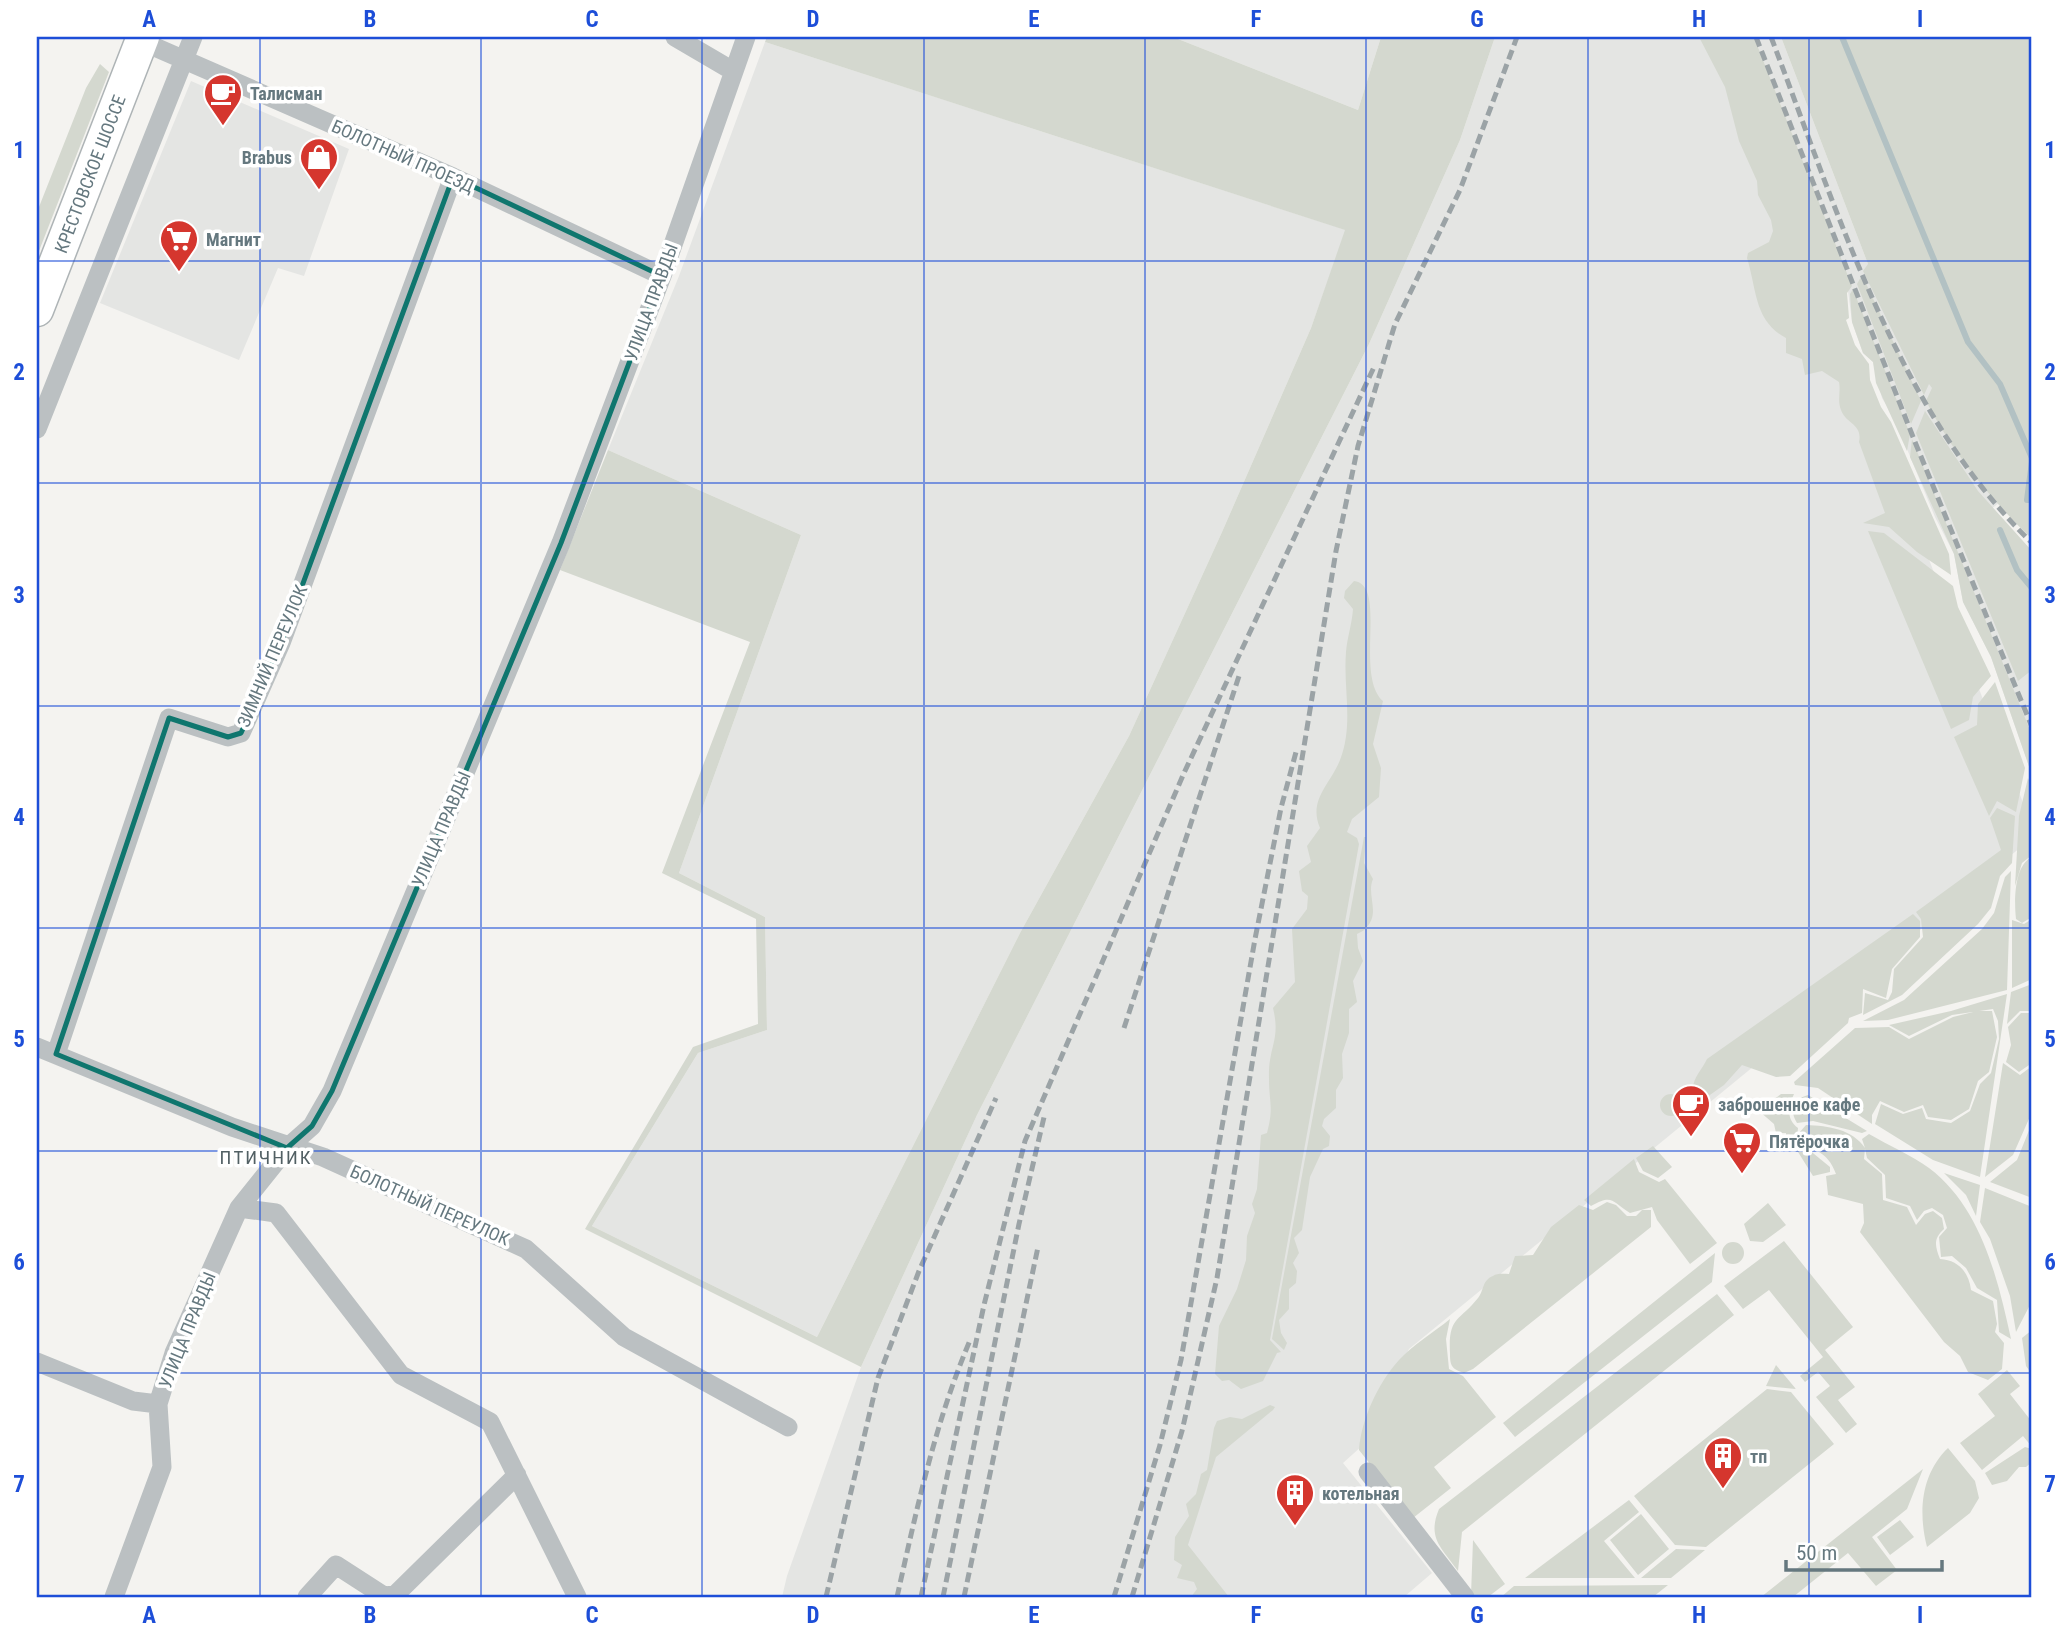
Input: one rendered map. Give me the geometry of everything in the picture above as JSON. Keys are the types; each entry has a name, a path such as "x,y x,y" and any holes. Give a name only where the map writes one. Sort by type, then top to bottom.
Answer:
{"main road":[{"name":"КРЕСТОВСКОЕ ШОССЕ","path":"37,310 142,39"}],"street":[{"path":"37,429 193,37"},
{"path":"675,37 733,71"},
{"name":"УЛИЦА ПРАВДЫ","path":"114,1597 162,1466 159,1404 174,1353 239,1208 287,1148 312,1126 332,1091 561,542 662,276 746,37"},
{"name":"БОЛОТНЫЙ ПРОЕЗД","path":"142,39 453,177 662,276"},
{"name":"ЗИМНИЙ ПЕРЕУЛОК","path":"56,1054 169,718 228,737 241,733 281,643 453,177"},
{"name":"БОЛОТНЫЙ ПЕРЕУЛОК","path":"37,1047 287,1148 323,1157 526,1249 624,1338 788,1427"},
{"path":"239,1208 276,1213 401,1375 491,1422 576,1597"},
{"path":"37,1362 133,1401 159,1404"},
{"path":"1368,1472 1465,1597"},
{"path":"307,1597 336,1565 384,1596 396,1595 517,1475"}],"highlighted area":[{"path":"453,177 662,276 561,543 332,1091 312,1126 287,1148 56,1054 169,718 228,737 241,733 281,643"}],"shaded area":[{"path":"767,37 1173,37 1358,110 1381,37 1495,37 1460,140 1369,344 977,1115 861,1367 585,1229 693,1047 758,1024 756,919 662,873 750,642 560,570 608,450 801,535 679,873 765,917 767,1030 698,1053 592,1226 817,1337 1020,933 1129,736 1311,328 1345,230 765,42"},
{"path":"1173,37 1381,37 1358,110"},
{"path":"1495,37 1727,37 2032,826 2032,838 1409,1349 1363,1445 1343,1463 1432,1573 1404,1597 782,1597 861,1367 977,1115 1369,344 1460,140"},
{"path":"1699,37 1754,37 1852,286 1847,293 1849,318 1846,320 1855,345 1869,364 1870,380 1881,407 1891,422 1949,554 1951,575 1917,552 1889,527 1863,523 1885,513 1859,442 1859,431 1841,410 1839,382 1822,371 1805,375 1802,359 1786,353 1786,338 1768,323 1762,314 1747,258 1748,253 1769,242 1773,231 1771,220 1758,195 1757,181 1739,141 1725,87"},
{"path":"1754,37 1781,37 1868,264 1950,418 2009,495 1981,517 2032,663 2032,775 1991,657 1963,602 1954,554 1935,517 1895,420 1882,398 1873,362 1863,353 1852,322 1848,291 1851,285"},
{"path":"1781,37 2032,37 2032,539 1973,475 1926,401 1932,388 1929,384 1924,395 1863,271 1868,264"},
{"path":"765,42 1346,230 1311,328 1129,736 1020,933 817,1337 592,1226 698,1053 767,1030 765,917 679,873 801,535 608,450 679,276"},
{"path":"100,64 109,72 37,256 37,212 86,88"},
{"path":"191,81 349,149 304,276 278,268 239,360 100,303"},
{"path":"1862,275 1921,401 1911,424 1857,284"},
{"path":"1853,289 1910,434 1907,451 1876,383 1873,362 1863,353 1852,322 1850,294"},
{"path":"1925,411 1978,491 2032,551 2032,670 2018,681 1916,433"},
{"path":"1912,439 2032,735 2032,775 1991,657 1963,602 1954,554 1910,457"},
{"path":"1868,531 1884,533 1953,586 1958,607 1991,676 1973,697 1969,720 1951,729"},
{"path":"1354,581 1364,586 1369,598 1371,672 1375,689 1383,701 1373,744 1381,768 1379,797 1352,819 1347,832 1357,838 1359,844 1270,1340 1281,1352 1277,1353 1263,1381 1241,1389 1229,1380 1222,1381 1215,1374 1219,1326 1237,1289 1246,1260 1247,1236 1255,1213 1252,1204 1257,1189 1261,1135 1267,1133 1270,1117 1269,1067 1276,1028 1273,1008 1295,982 1292,929 1307,909 1308,896 1302,891 1299,871 1311,862 1307,846 1320,828 1317,818 1318,801 1336,769 1344,747 1347,720 1345,666 1353,609 1344,598 1345,591"},
{"path":"1995,682 2025,768 2016,812 1997,801 1989,816 1954,737 1977,725 1978,704"},
{"path":"2028,778 2032,787 2032,855 2022,863 2015,886 2019,816"},
{"path":"1997,808 2015,816 2012,863 2000,876 1991,908 1978,924 1902,995 1863,1015 1865,993 1888,1000 1892,992 1894,969 1923,937 1921,919 1916,912 2001,850 1990,818"},
{"path":"1364,837 1364,863 1373,879 1373,910 1370,922 1357,934 1363,961 1353,981 1357,1002 1349,1009 1349,1033 1342,1054 1343,1078 1336,1090 1336,1108 1324,1119 1322,1126 1330,1136 1329,1146 1323,1149 1310,1177 1302,1230 1294,1238 1299,1253 1293,1263 1297,1271 1296,1283 1289,1289 1289,1309 1279,1320 1281,1333 1287,1343 1284,1350 1272,1339"},
{"path":"2032,857 2032,917 2022,923 2016,919 2016,884 2026,861"},
{"path":"2011,871 2007,990 1888,1020 1863,1021 1904,1000 1982,929 1994,913 2005,877"},
{"path":"1913,914 1920,921 1920,937 1892,969 1886,998 1863,989 1862,1013 1849,1018 1848,1023 1790,1076 1776,1077 1742,1065 1724,1085 1700,1102 1695,1096 1693,1085 1707,1059"},
{"path":"2032,919 2032,979 2012,988 2012,920 2024,924"},
{"path":"2032,984 2032,1011 2020,1011 2007,1024 2011,992"},
{"path":"2007,994 1980,1177 1933,1160 1875,1124 1881,1104 1903,1114 1922,1108 1926,1119 1951,1123 1970,1111 1980,1084 1991,1073 1999,1039 1998,1021 1993,1009 1952,1015 1909,1036 1889,1025 1951,1011"},
{"path":"1977,1011 1992,1011 1997,1037 1989,1072 1978,1081 1969,1109 1951,1120 1928,1117 1923,1105 1904,1112 1880,1101 1872,1115 1872,1124 1818,1088 1795,1085 1794,1082 1855,1028 1889,1027 1909,1039 1953,1017"},
{"path":"2021,1013 2032,1013 2032,1063 2019,1072 2006,1062 2011,1045 2008,1027"},
{"path":"2003,1063 2020,1075 2032,1066 2032,1112 2013,1155 1985,1177"},
{"path":"1671,1094 1679,1097 1682,1105 1679,1113 1671,1116 1663,1113 1660,1105 1663,1097"},
{"path":"1781,1094 1794,1094 1789,1112 1791,1121 1798,1128 1797,1140 1830,1167 1830,1172 1813,1176 1798,1152 1786,1147 1786,1133 1776,1133 1774,1124 1759,1111"},
{"path":"1808,1095 1867,1131 1862,1133 1813,1121 1797,1123 1793,1114 1794,1106 1799,1099"},
{"path":"2032,1123 2032,1198 1990,1182 2017,1160"},
{"path":"1806,1125 1847,1133 1865,1148 1862,1139 1869,1134 1929,1168 1947,1184 1962,1203 1985,1246 2011,1339 1999,1332 1997,1300 1977,1288 1966,1268 1952,1256 1941,1257 1939,1237 1947,1228 1943,1215 1932,1208 1924,1211 1917,1220 1910,1206 1886,1198 1885,1175 1867,1158 1865,1149 1864,1159 1882,1174 1883,1200 1907,1207 1916,1225 1925,1214 1933,1211 1942,1218 1944,1229 1938,1236 1936,1243 1940,1259 1962,1268 1971,1290 1993,1301 1997,1324 1995,1332 2004,1343 2002,1369 1988,1380 1968,1372 1960,1356 1944,1342 1860,1232 1864,1223 1863,1204 1828,1195 1826,1176 1836,1174 1829,1160 1799,1133"},
{"path":"1653,1146 1672,1167 1658,1178 1643,1171 1636,1158"},
{"path":"1634,1159 1639,1172 1659,1182 1665,1179 1717,1243 1690,1264 1657,1220 1652,1207 1630,1213 1612,1200 1604,1200 1591,1206 1584,1200"},
{"path":"1944,1173 1980,1185 1976,1216 1966,1195"},
{"path":"1985,1188 2032,1207 2032,1301 2016,1332 2010,1296 1990,1239 1980,1222"},
{"path":"1607,1202 1616,1205 1627,1216 1636,1216 1642,1210 1651,1210 1651,1227 1473,1369 1464,1373 1454,1368 1450,1358 1453,1326 1478,1298 1487,1280 1496,1274 1509,1274 1515,1256 1533,1255 1551,1227 1579,1205 1593,1210"},
{"path":"1768,1203 1786,1225 1763,1242 1750,1241 1744,1224"},
{"path":"1784,1241 1853,1327 1825,1350 1855,1387 1838,1400 1857,1424 1846,1433 1816,1397 1830,1386 1818,1372 1805,1382 1800,1376 1823,1357 1769,1290 1743,1309 1724,1286"},
{"path":"1733,1242 1741,1245 1744,1253 1741,1261 1733,1264 1725,1261 1722,1253 1725,1245"},
{"path":"1715,1253 1712,1282 1515,1437 1503,1423"},
{"path":"1717,1294 1734,1315 1462,1532 1458,1571 1435,1535 1439,1509"},
{"path":"1450,1319 1446,1339 1449,1369 1463,1376 1496,1417 1434,1467 1451,1488 1413,1518 1359,1450 1360,1438 1372,1402 1391,1369 1411,1349"},
{"path":"2032,1330 2031,1373 2026,1366 2022,1338"},
{"path":"1776,1365 1796,1389 1766,1386"},
{"path":"2007,1370 2020,1386 2010,1394 2032,1422 2032,1447 2023,1436 1982,1470 1960,1443 1995,1416 1978,1394"},
{"path":"1767,1389 1791,1392 1834,1444 1706,1547 1675,1545 1634,1496"},
{"path":"1270,1405 1275,1407 1273,1410 1216,1457 1188,1545 1229,1597 1191,1597 1197,1589 1194,1582 1177,1578 1182,1565 1174,1560 1175,1537 1189,1516 1186,1504 1196,1494 1201,1474 1207,1470 1214,1428 1217,1421 1230,1417 1242,1419"},
{"path":"2025,1447 2032,1449 2032,1462 2026,1467 2019,1467 2007,1481 1992,1485 1985,1473"},
{"path":"1948,1448 1975,1481 1979,1498 1970,1513 1927,1547 1923,1520 1924,1494 1932,1470"},
{"path":"1923,1469 1907,1509 1872,1537 1897,1570 1876,1586 1848,1553 1793,1597 1761,1597"},
{"path":"1629,1500 1639,1512 1604,1541 1635,1578 1525,1578"},
{"path":"1641,1514 1669,1549 1638,1575 1610,1540"},
{"path":"1900,1520 1914,1537 1890,1555 1877,1537"},
{"path":"1473,1540 1505,1584 1488,1597 1471,1595"},
{"path":"1676,1549 1705,1550 1671,1578 1641,1578"},
{"path":"1668,1585 1653,1597 1501,1597 1514,1586"}],"waterway":[{"path":"1842,37 1968,342 2000,384 2032,458"},
{"path":"2031,500 2027,500 2032,462"},
{"path":"2000,530 2017,570 2032,588"}],"railway":[{"path":"1132,1597 1182,1431 1217,1278 1336,551 1358,446 1395,324 1460,190 1517,37"},
{"path":"1756,37 1915,442 2032,727"},
{"path":"1771,37 1847,238 1907,371 1944,433 1985,491 2032,543"},
{"path":"921,1597 984,1305 1025,1141 1184,773 1375,365"},
{"path":"1124,1028 1240,673"},
{"path":"1114,1597 1160,1445 1181,1360 1255,939 1281,808 1296,752"},
{"path":"826,1597 878,1378 919,1271 996,1098"},
{"path":"943,1597 1019,1224 1045,1113"},
{"path":"964,1597 1038,1247"},
{"path":"897,1597 937,1433 971,1338"}],"place":[{"name":"Талисман","path":"223,127"},
{"name":"Brabus","path":"319,191"},
{"name":"Магнит","path":"179,273"},
{"name":"заброшенное кафе","path":"1691,1138"},
{"name":"Пятёрочка","path":"1742,1175"},
{"name":"тп","path":"1723,1490"},
{"name":"котельная","path":"1295,1527"}],"district":[{"name":"ПТИЧНИК","path":"266,1157"}]}
